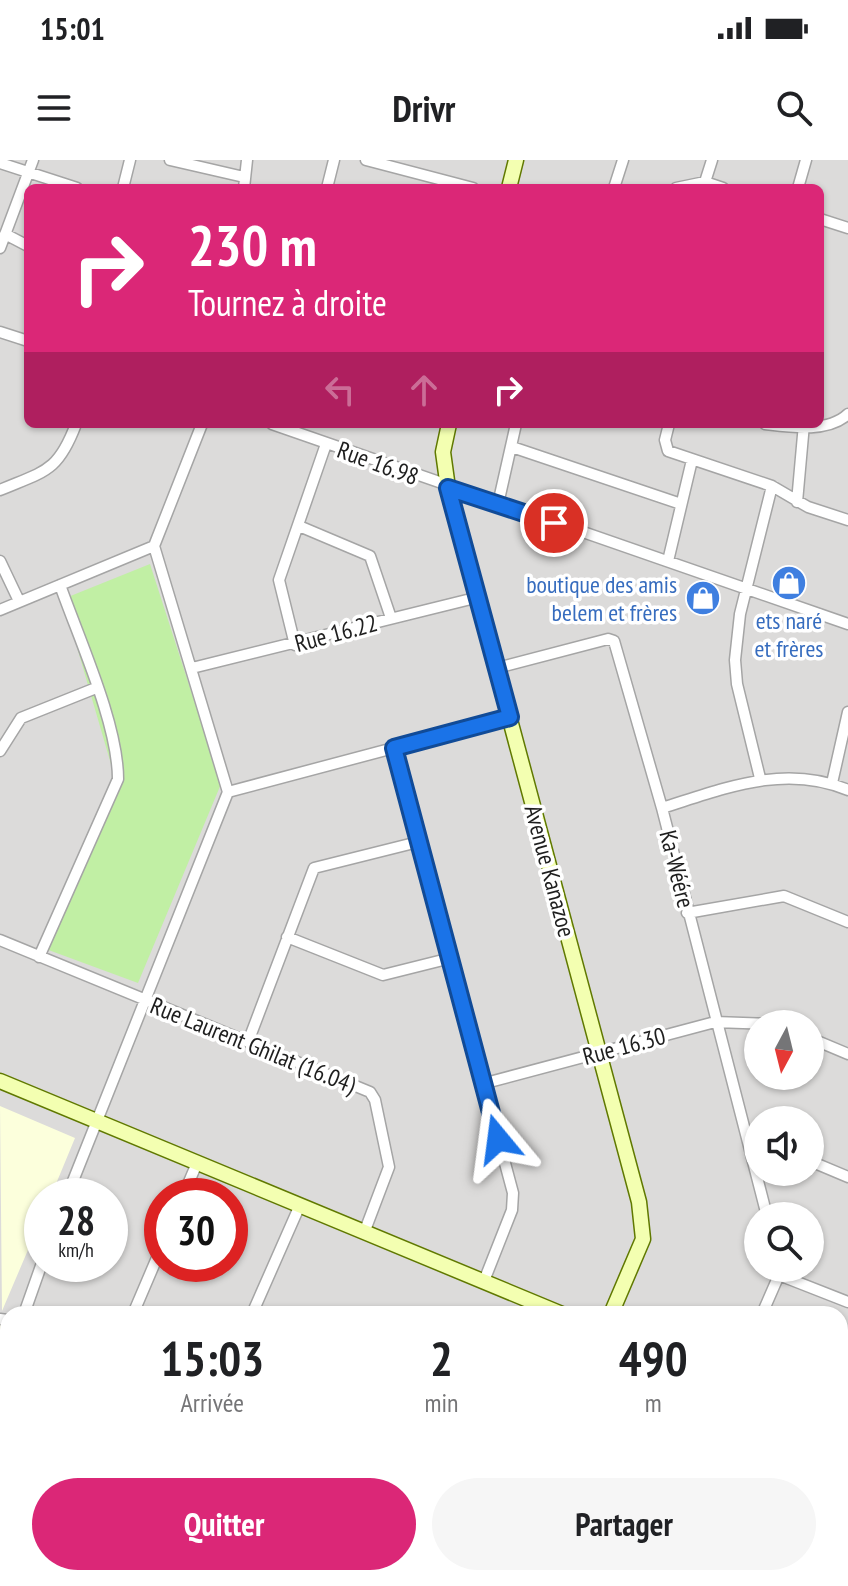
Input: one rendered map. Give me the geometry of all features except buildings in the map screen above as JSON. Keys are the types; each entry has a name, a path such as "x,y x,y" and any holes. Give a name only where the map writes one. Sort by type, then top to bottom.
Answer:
{"street":[{"path":"25,184 33,160"},
{"path":"124,184 130,160"},
{"path":"170,160 244,182 247,160"},
{"path":"328,184 334,160"},
{"path":"366,160 458,184"},
{"path":"512,184 516,160"},
{"path":"615,184 623,160"},
{"path":"705,182 712,160"},
{"path":"799,184 806,160"},
{"path":"0,163 64,184"},
{"path":"695,184 711,184"},
{"path":"0,248 24,186"},
{"path":"824,220 848,228"},
{"path":"5,234 24,244"},
{"path":"0,332 24,340"},
{"path":"824,423 848,414"},
{"path":"0,490 51,468 65,454 75,428"},
{"path":"74,1178 228,792 154,546 200,428"},
{"name":"Rue 16.98","path":"283,428 448,488 848,624"},
{"name":"Avenue Kanazoe","path":"448,428 443,452 448,488 643,1222 643,1239 614,1306"},
{"path":"498,504 515,428"},
{"path":"668,428 665,446 668,451 772,486 797,502 848,520"},
{"path":"797,502 805,428"},
{"path":"295,645 279,580 326,444"},
{"path":"512,447 681,504"},
{"path":"668,561 692,460"},
{"path":"760,778 735,660 740,614 749,589 772,486"},
{"path":"299,526 370,556 391,618"},
{"path":"0,610 154,546"},
{"path":"0,561 19,601"},
{"path":"39,957 118,779 118,762 96,688 60,585"},
{"name":"Rue 16.22","path":"192,668 295,645 479,597"},
{"name":"Ka-Wéére","path":"497,668 612,639 662,808 715,1022 744,1121"},
{"path":"0,751 21,718 96,688"},
{"path":"832,783 848,712"},
{"path":"228,792 510,717"},
{"path":"394,748 514,1201 484,1281"},
{"path":"662,808 760,778 832,783 848,790"},
{"path":"248,1042 314,868 418,842"},
{"path":"687,913 784,896 848,922"},
{"path":"287,937 383,975 451,958"},
{"name":"Rue Laurent Ghilat (16.04)","path":"0,940 145,1002 363,1088 375,1100 389,1167 364,1233"},
{"name":"Rue 16.30","path":"482,1084 715,1022 744,1023"},
{"path":"824,1044 848,1054"},
{"path":"0,1081 543,1306"},
{"path":"191,1178 197,1163"},
{"path":"824,1167 848,1177"},
{"path":"256,1306 300,1205"},
{"path":"27,1306 35,1282"},
{"path":"136,1306 147,1282"},
{"path":"765,1306 774,1282"},
{"path":"801,1282 848,1302"}],"shaded area":[{"path":"0,160 848,160 848,1306 0,1306"},
{"path":"0,1106 75,1138 58,1178 24,1178 24,1259 4,1306"}],"green space":[{"path":"150,564 221,784 138,983 43,948 115,778 63,599"}],"place":[{"name":"ets naré et frères","path":"789,583"},
{"name":"boutique des amis belem et frères","path":"703,598"}],"route":[{"path":"498,1139 394,748 510,717 448,488 554,523"}]}
